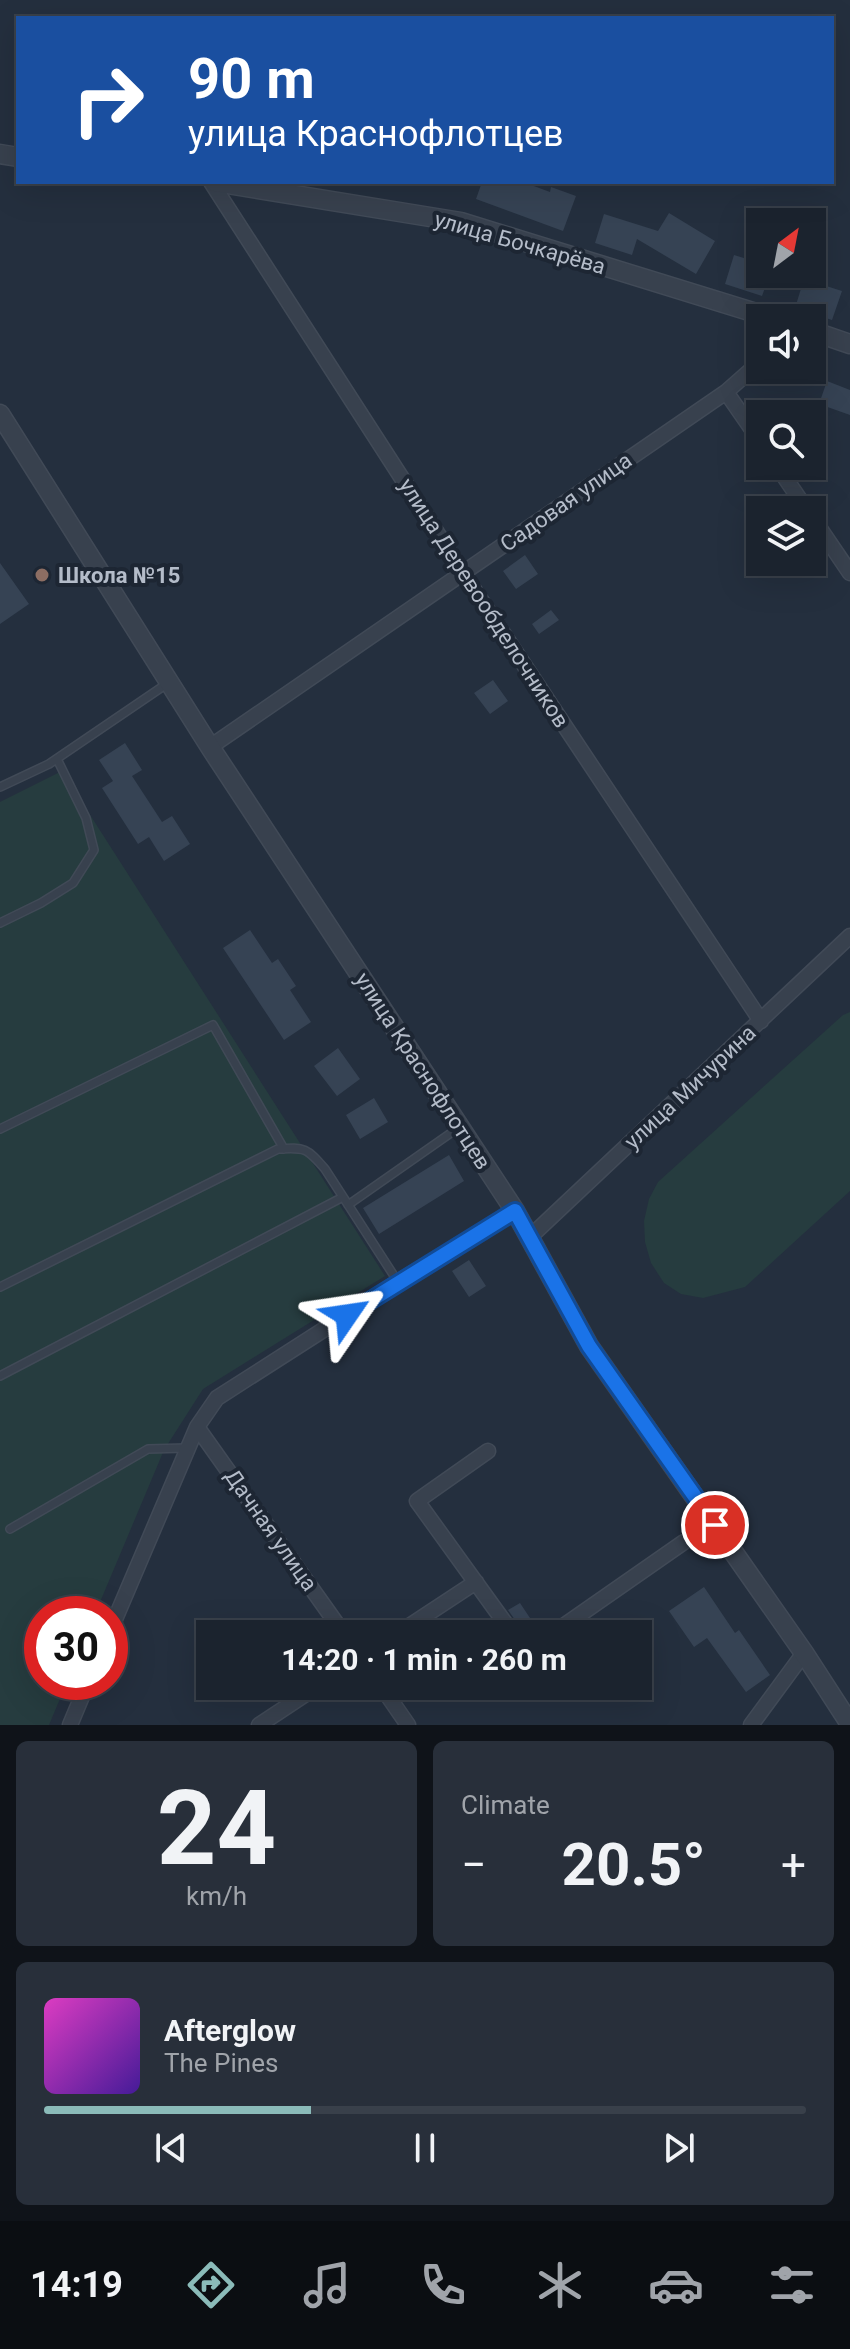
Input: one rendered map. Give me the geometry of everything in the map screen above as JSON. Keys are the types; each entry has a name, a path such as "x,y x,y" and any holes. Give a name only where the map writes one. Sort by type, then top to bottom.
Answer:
{"street":[{"name":"улица Деревообделочников","path":"214,184 463,573 761,1021"},
{"name":"улица Бочкарёва","path":"225,184 461,222 746,310"},
{"path":"826,336 850,344"},
{"name":"Садовая улица","path":"210,747 726,392 746,374"},
{"path":"726,392 746,421"},
{"name":"улица Краснофлотцев","path":"0,414 210,747 515,1211 589,1346 804,1653 850,1724"},
{"path":"826,538 850,573"},
{"name":"улица Мичурина","path":"530,1237 850,936"},
{"path":"125,1596 197,1427 217,1398 515,1211"},
{"name":"Дачная улица","path":"197,1427 334,1620"},
{"path":"488,1451 417,1501 503,1620"},
{"path":"572,1620 684,1542"},
{"path":"418,1620 476,1582"},
{"path":"751,1725 804,1653"},
{"path":"70,1725 80,1700"},
{"path":"259,1725 297,1700"},
{"path":"391,1700 408,1725"}],"lane":[{"path":"0,787 57,759 170,681"},
{"path":"0,923 73,883 94,850 86,818 57,759"},
{"path":"0,1129 213,1025 284,1149"},
{"path":"0,1376 346,1201 460,1127"},
{"path":"0,1287 278,1149 303,1147 311,1153 346,1201 398,1282"},
{"path":"10,1529 148,1449 188,1448"}],"green space":[{"path":"62,771 385,1276 203,1389 164,1450 103,1596 24,1596 24,1700 59,1700 49,1725 0,1725 0,802"},
{"path":"850,1012 850,1191 745,1287 703,1298 681,1294 664,1283 651,1263 645,1242 644,1221 649,1199 658,1182"}],"building":[{"path":"481,184 528,184 550,192 551,187 576,196 563,231 476,199"},
{"path":"669,213 715,241 696,274 637,239 632,255 595,243 604,214 658,231"},
{"path":"734,255 746,259 746,288 765,288 762,296 725,284"},
{"path":"826,286 842,291 832,320 826,318 826,304 796,304 801,288"},
{"path":"827,381 850,390 850,415 826,406 826,400 820,400"},
{"path":"525,555 538,574 516,589 503,571"},
{"path":"0,563 29,604 0,624"},
{"path":"551,610 559,620 539,634 532,624"},
{"path":"493,680 508,701 490,714 474,693"},
{"path":"125,743 142,770 132,776 162,822 172,816 190,844 164,861 149,837 138,844 102,788 113,781 99,760"},
{"path":"250,930 272,963 278,959 296,986 290,990 311,1022 284,1040 223,948"},
{"path":"338,1048 360,1079 337,1096 314,1066"},
{"path":"374,1098 388,1122 360,1139 346,1115"},
{"path":"449,1155 464,1181 379,1234 363,1208"},
{"path":"469,1260 486,1286 469,1297 452,1271"},
{"path":"704,1587 735,1633 739,1630 770,1675 746,1692 707,1638 694,1647 669,1611"},
{"path":"520,1603 531,1620 515,1620 508,1610"}],"place":[{"name":"Школа №15","path":"42,575"}],"route":[{"path":"347,1315 515,1211 589,1346 715,1525"}]}
